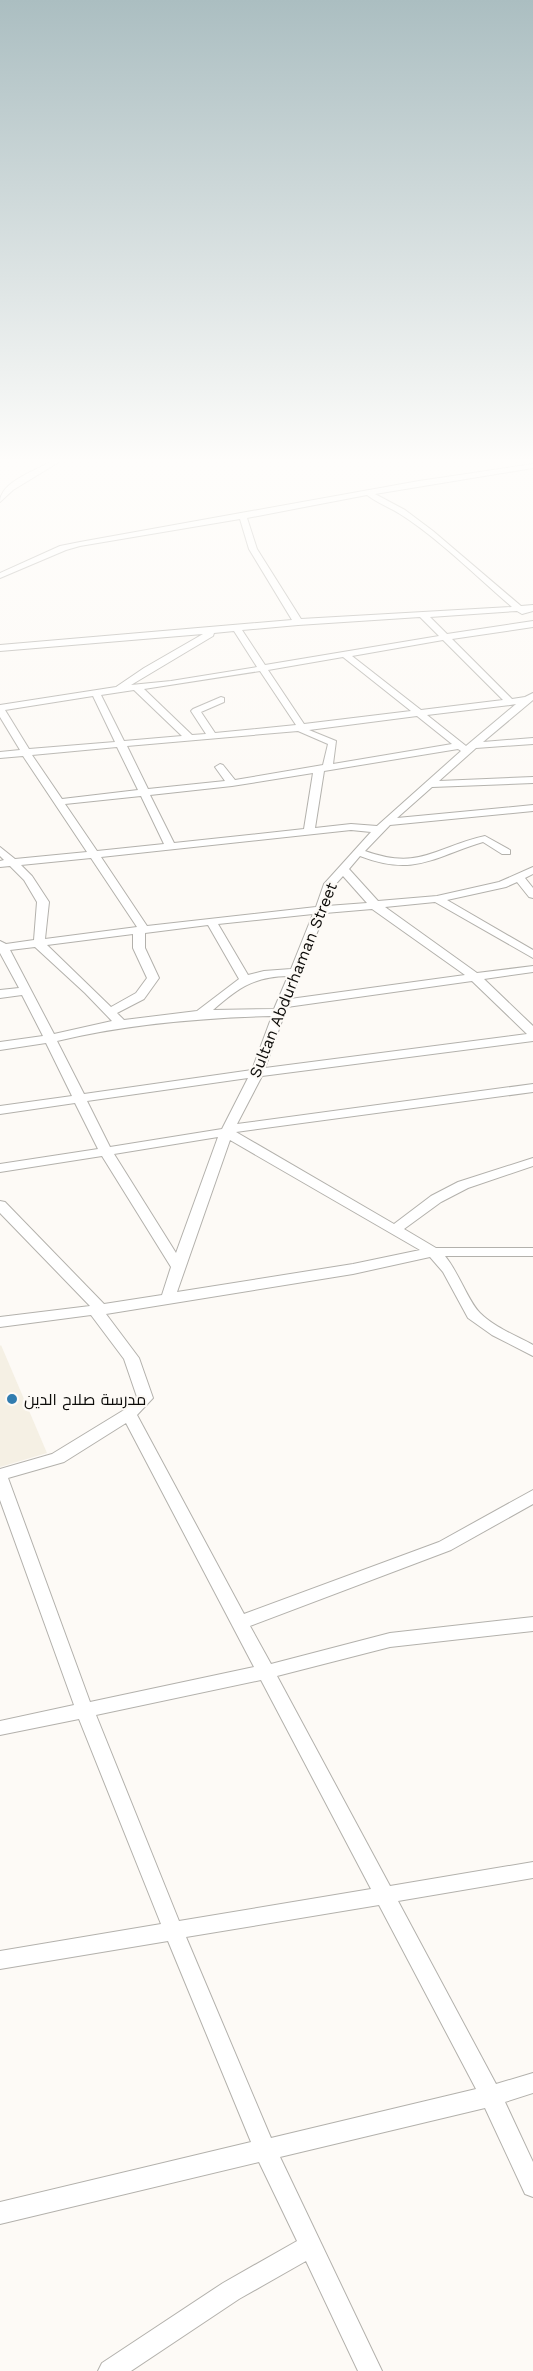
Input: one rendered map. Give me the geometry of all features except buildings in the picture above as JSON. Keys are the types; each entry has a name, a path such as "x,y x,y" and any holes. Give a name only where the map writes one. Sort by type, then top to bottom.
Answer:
{"street":[{"path":"268,573 298,622"},
{"path":"144,929 26,753 0,708 119,689 138,689 532,624 520,608 478,573"},
{"path":"0,648 298,622 533,608"},
{"path":"422,614 510,702"},
{"path":"237,629 301,728 333,743 323,768 309,831"},
{"path":"119,689 205,636 224,630"},
{"path":"346,655 420,714 467,747"},
{"path":"138,689 189,738"},
{"path":"96,693 170,846"},
{"path":"0,755 301,728 532,698"},
{"name":"Sultan Abdurhaman Street","path":"167,1300 228,1130 257,1073 320,912 327,886 384,826 431,784 467,747 532,698"},
{"path":"212,736 196,711 221,700"},
{"path":"59,802 232,783 467,747 533,741"},
{"path":"220,767 232,783"},
{"path":"431,784 533,780"},
{"path":"0,864 309,831 384,826 533,808"},
{"path":"358,852 393,864 403,865 434,858 485,839 506,852"},
{"path":"0,850 28,878 43,902 39,944"},
{"path":"342,868 376,906 475,977 533,1035"},
{"path":"179,1268 106,1152 1,947 211,921 437,899 502,885 533,870"},
{"path":"519,878 533,895"},
{"path":"437,899 531,951"},
{"path":"211,921 244,978"},
{"path":"110,1012 140,996 153,978 139,948 139,932 144,929"},
{"path":"39,944 121,1024"},
{"path":"0,1046 49,1039 103,1026 201,1014 281,1008 533,969"},
{"path":"201,1014 244,978 268,973 295,972"},
{"path":"0,994 25,991"},
{"path":"0,1110 533,1035"},
{"path":"0,1168 228,1130 533,1088"},
{"path":"228,1130 300,1176 433,1252 449,1270 473,1315 497,1332 533,1352"},
{"path":"396,1229 436,1199 463,1185 533,1162"},
{"path":"0,1204 99,1310 131,1358 145,1398 129,1414 58,1458 0,1477 84,1709 174,1932 264,2148 370,2371"},
{"path":"0,1322 167,1300 353,1269 433,1252 533,1252"},
{"path":"129,1414 491,2096 533,2186"},
{"path":"240,1623 428,1553 508,1512 533,1496"},
{"path":"0,1728 266,1672 390,1640 533,1624"},
{"path":"0,1960 533,1870"},
{"path":"0,2212 491,2096 533,2083"},
{"path":"110,2371 231,2291 311,2246"}],"shaded area":[{"name":"مدرسة صلاح الدين","path":"0,1346 47,1453 0,1467"}],"place":[{"name":"مدرسة صلاح الدين","path":"12,1399"}]}
